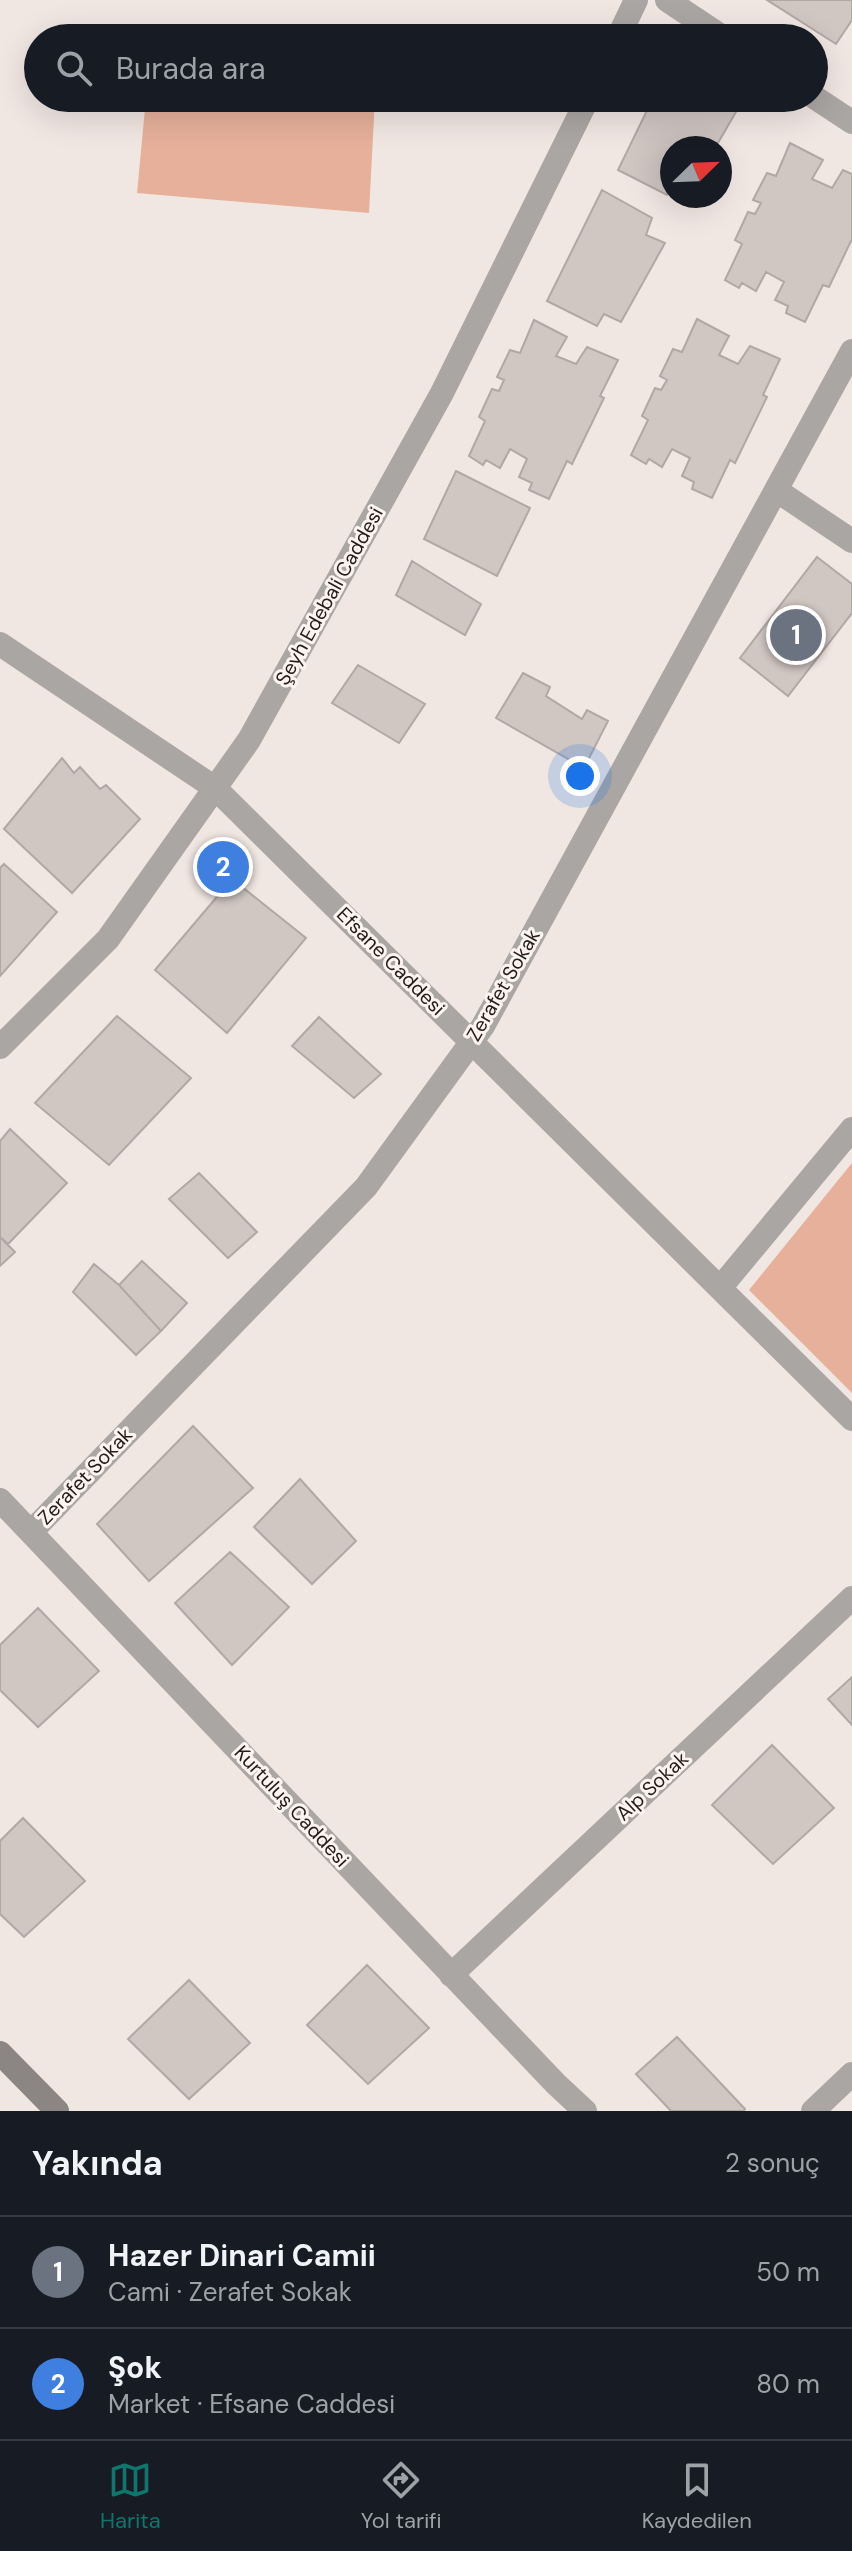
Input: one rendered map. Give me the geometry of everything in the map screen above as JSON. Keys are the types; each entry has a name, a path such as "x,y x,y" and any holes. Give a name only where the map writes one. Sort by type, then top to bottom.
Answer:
{"street":[{"path":"625,24 636,0"},
{"path":"667,0 703,24"},
{"path":"828,106 852,122"},
{"name":"Şeyh Edebali Caddesi","path":"0,1047 108,939 249,740 442,393 581,112"},
{"name":"Zerafet Sokak","path":"32,1531 366,1187 483,1026 852,351"},
{"path":"776,490 852,541"},
{"name":"Efsane Caddesi","path":"0,644 215,788 852,1419"},
{"path":"720,1288 852,1129"},
{"name":"Kurtuluş Caddesi","path":"0,1500 451,1975 585,2111"},
{"name":"Alp Sokak","path":"451,1975 852,1598"},
{"path":"0,2053 57,2111"},
{"path":"813,2111 852,2074"}],"shaded area":[{"path":"145,112 374,112 369,213 137,193"},
{"path":"852,1163 852,1393 749,1290"}],"building":[{"path":"767,0 852,0 852,20 836,44 828,39 828,24 805,24"},
{"path":"646,112 736,112 722,136 660,136 660,191 618,170"},
{"path":"790,143 823,160 812,179 832,188 843,170 852,174 852,239 829,287 823,285 805,322 786,313 788,306 775,300 784,282 766,272 756,291 742,283 739,288 725,280 742,244 735,240 748,212 755,214 761,203 753,200 767,173 776,176"},
{"path":"602,190 652,218 646,235 665,243 621,322 604,314 597,326 547,301"},
{"path":"697,319 729,336 719,355 738,364 750,346 780,359 763,395 767,397 735,463 730,460 712,498 692,489 694,482 682,476 690,458 672,449 662,467 649,459 646,464 631,455 648,420 642,416 655,388 661,390 667,380 660,376 673,349 682,352"},
{"path":"534,320 567,337 556,356 576,364 587,347 618,360 600,396 604,398 572,464 567,461 549,499 529,490 532,483 519,477 527,459 510,449 500,468 486,460 483,465 469,456 485,421 479,417 492,389 499,391 504,380 497,377 510,350 520,353"},
{"path":"456,471 530,508 497,576 424,539"},
{"path":"817,557 852,584 852,613 788,696 740,658"},
{"path":"412,561 481,604 465,635 396,595"},
{"path":"358,665 425,704 399,743 332,703"},
{"path":"523,673 550,687 546,696 582,719 587,710 608,721 584,768 496,718"},
{"path":"62,758 74,773 80,767 100,789 106,785 140,819 72,893 4,829"},
{"path":"4,864 57,912 0,976 0,868"},
{"path":"232,879 306,938 227,1033 155,970"},
{"path":"117,1016 191,1078 109,1165 35,1103"},
{"path":"319,1017 381,1074 354,1098 292,1046"},
{"path":"10,1129 67,1183 8,1244 0,1237 0,1141"},
{"path":"199,1173 257,1232 228,1258 169,1199"},
{"path":"0,1237 15,1252 0,1266"},
{"path":"142,1261 187,1303 161,1331 119,1285"},
{"path":"94,1264 119,1285 161,1331 136,1355 73,1292"},
{"path":"193,1426 253,1488 149,1581 97,1524"},
{"path":"300,1479 356,1541 312,1584 254,1527"},
{"path":"230,1552 289,1607 232,1665 175,1603"},
{"path":"38,1608 99,1671 38,1727 0,1690 0,1645"},
{"path":"852,1677 852,1725 828,1699"},
{"path":"772,1745 834,1808 773,1864 712,1805"},
{"path":"23,1818 85,1881 24,1937 0,1914 0,1841"},
{"path":"367,1965 429,2028 368,2084 307,2025"},
{"path":"189,1980 250,2043 189,2099 128,2039"},
{"path":"677,2037 744,2111 671,2111 636,2074"}],"place":[{"name":"Hazer Dinari Camii","path":"796,635"},
{"name":"Şok","path":"223,867"}]}
